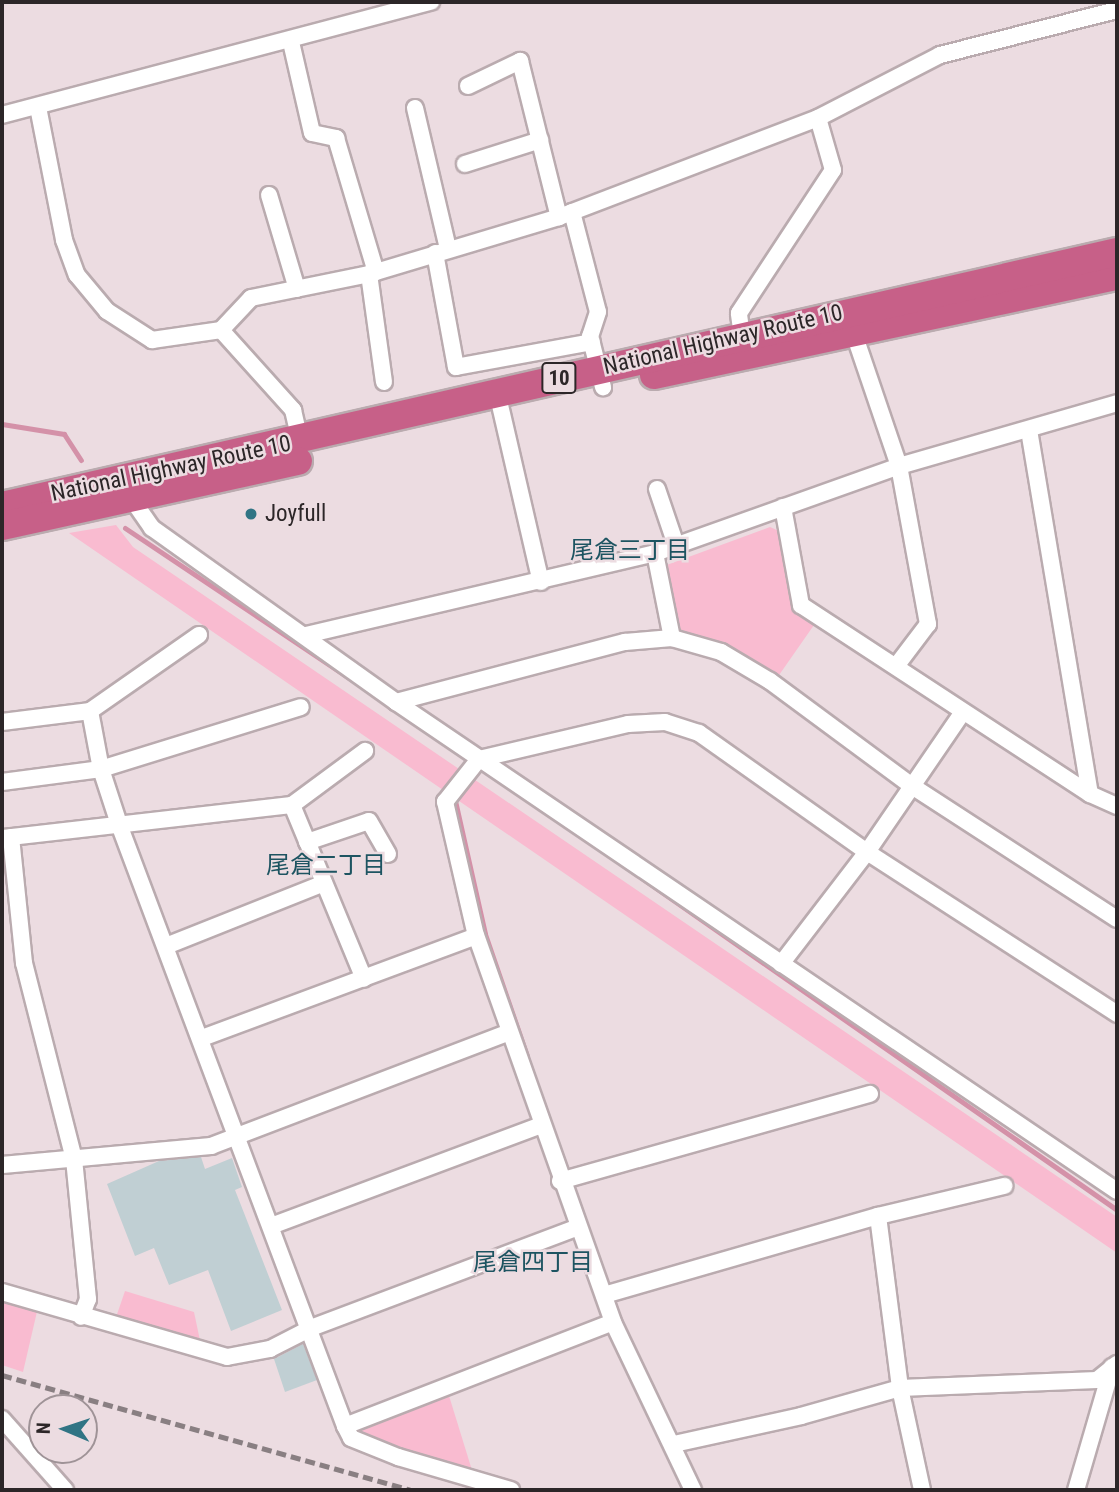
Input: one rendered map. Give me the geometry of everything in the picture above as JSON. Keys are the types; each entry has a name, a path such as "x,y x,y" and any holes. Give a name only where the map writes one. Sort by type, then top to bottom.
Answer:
{"highway":[{"name":"National Highway Route 10","path":"2,526 135,499 500,402 597,366 744,346 850,322 1117,252"},
{"name":"National Highway Route 10","path":"850,322 1117,276"},
{"name":"National Highway Route 10","path":"2,506 300,441 500,402"}],"street":[{"path":"2,115 291,42 431,2"},
{"path":"38,107 64,240 77,275 90,294 107,311 152,340 220,330 251,298 373,273 566,214 818,118 940,55 1117,10"},
{"path":"291,42 312,133 335,138 373,273 384,382"},
{"path":"415,108 442,251 457,367 597,366 598,312 540,140 520,61 468,86"},
{"path":"744,346 739,313 833,170 818,118"},
{"path":"465,164 540,140"},
{"path":"269,195 297,289"},
{"path":"850,322 900,466 928,624 897,666"},
{"path":"220,330 293,410 300,441"},
{"path":"500,402 541,582"},
{"path":"306,635 541,582 655,553 900,466 1117,403"},
{"path":"1029,430 1090,794"},
{"path":"109,483 135,499 152,528 306,635 396,702 1117,1191"},
{"path":"657,489 676,545"},
{"path":"783,507 801,605 1090,794 1117,806"},
{"path":"655,553 672,638"},
{"path":"2,722 90,711 199,635"},
{"path":"396,702 625,642 672,638 720,652 770,681 912,786 1117,919"},
{"path":"2,782 101,769 301,707"},
{"path":"90,711 101,769 120,827 351,1438 398,1457 511,1490"},
{"path":"781,964 867,852 963,712"},
{"path":"693,1490 674,1444 613,1322 560,1181 476,936 445,802 479,759 628,724 665,722 699,733 867,852 1117,1014"},
{"path":"81,1317 88,1298 74,1159 24,962 6,837 120,827 292,805 365,751"},
{"path":"292,805 364,979"},
{"path":"307,842 369,821 388,854"},
{"path":"166,946 324,883"},
{"path":"202,1038 476,936"},
{"path":"2,1165 211,1146 509,1032"},
{"path":"560,1181 870,1094"},
{"path":"271,1226 541,1125"},
{"path":"604,1295 878,1216 1004,1186"},
{"path":"878,1216 900,1388 922,1490"},
{"path":"2,1292 227,1357 270,1349 311,1328 578,1227"},
{"path":"345,1426 613,1322"},
{"path":"674,1444 801,1416 900,1388 1097,1380 1115,1365"},
{"path":"1076,1490 1115,1365"},
{"path":"2,1419 65,1490"}],"shaded area":[{"path":"116,525 133,547 1117,1217 1117,1253 69,533"},
{"path":"770,527 779,531 792,610 814,625 777,678 729,648 675,630 664,566"},
{"path":"125,1291 194,1312 202,1350 113,1326"},
{"path":"2,1292 39,1303 23,1372 2,1365"},
{"path":"446,1386 475,1480 398,1457 345,1426"}],"building":[{"path":"201,1157 205,1169 232,1158 242,1187 235,1190 282,1310 231,1331 208,1270 169,1285 154,1248 135,1256 107,1184 159,1161"},
{"path":"303,1344 317,1380 285,1392 274,1359"}],"waterway":[{"path":"2,424 64,434 81,460"},
{"path":"125,528 352,680"},
{"path":"454,796 485,934 527,1056"},
{"path":"620,863 1117,1210"}],"railway":[{"path":"2,1375 410,1490"}],"place":[{"name":"Joyfull","path":"251,514"}],"district":[{"name":"尾倉三丁目","path":"630,551"},
{"name":"尾倉二丁目","path":"326,866"},
{"name":"尾倉四丁目","path":"533,1263"}]}
